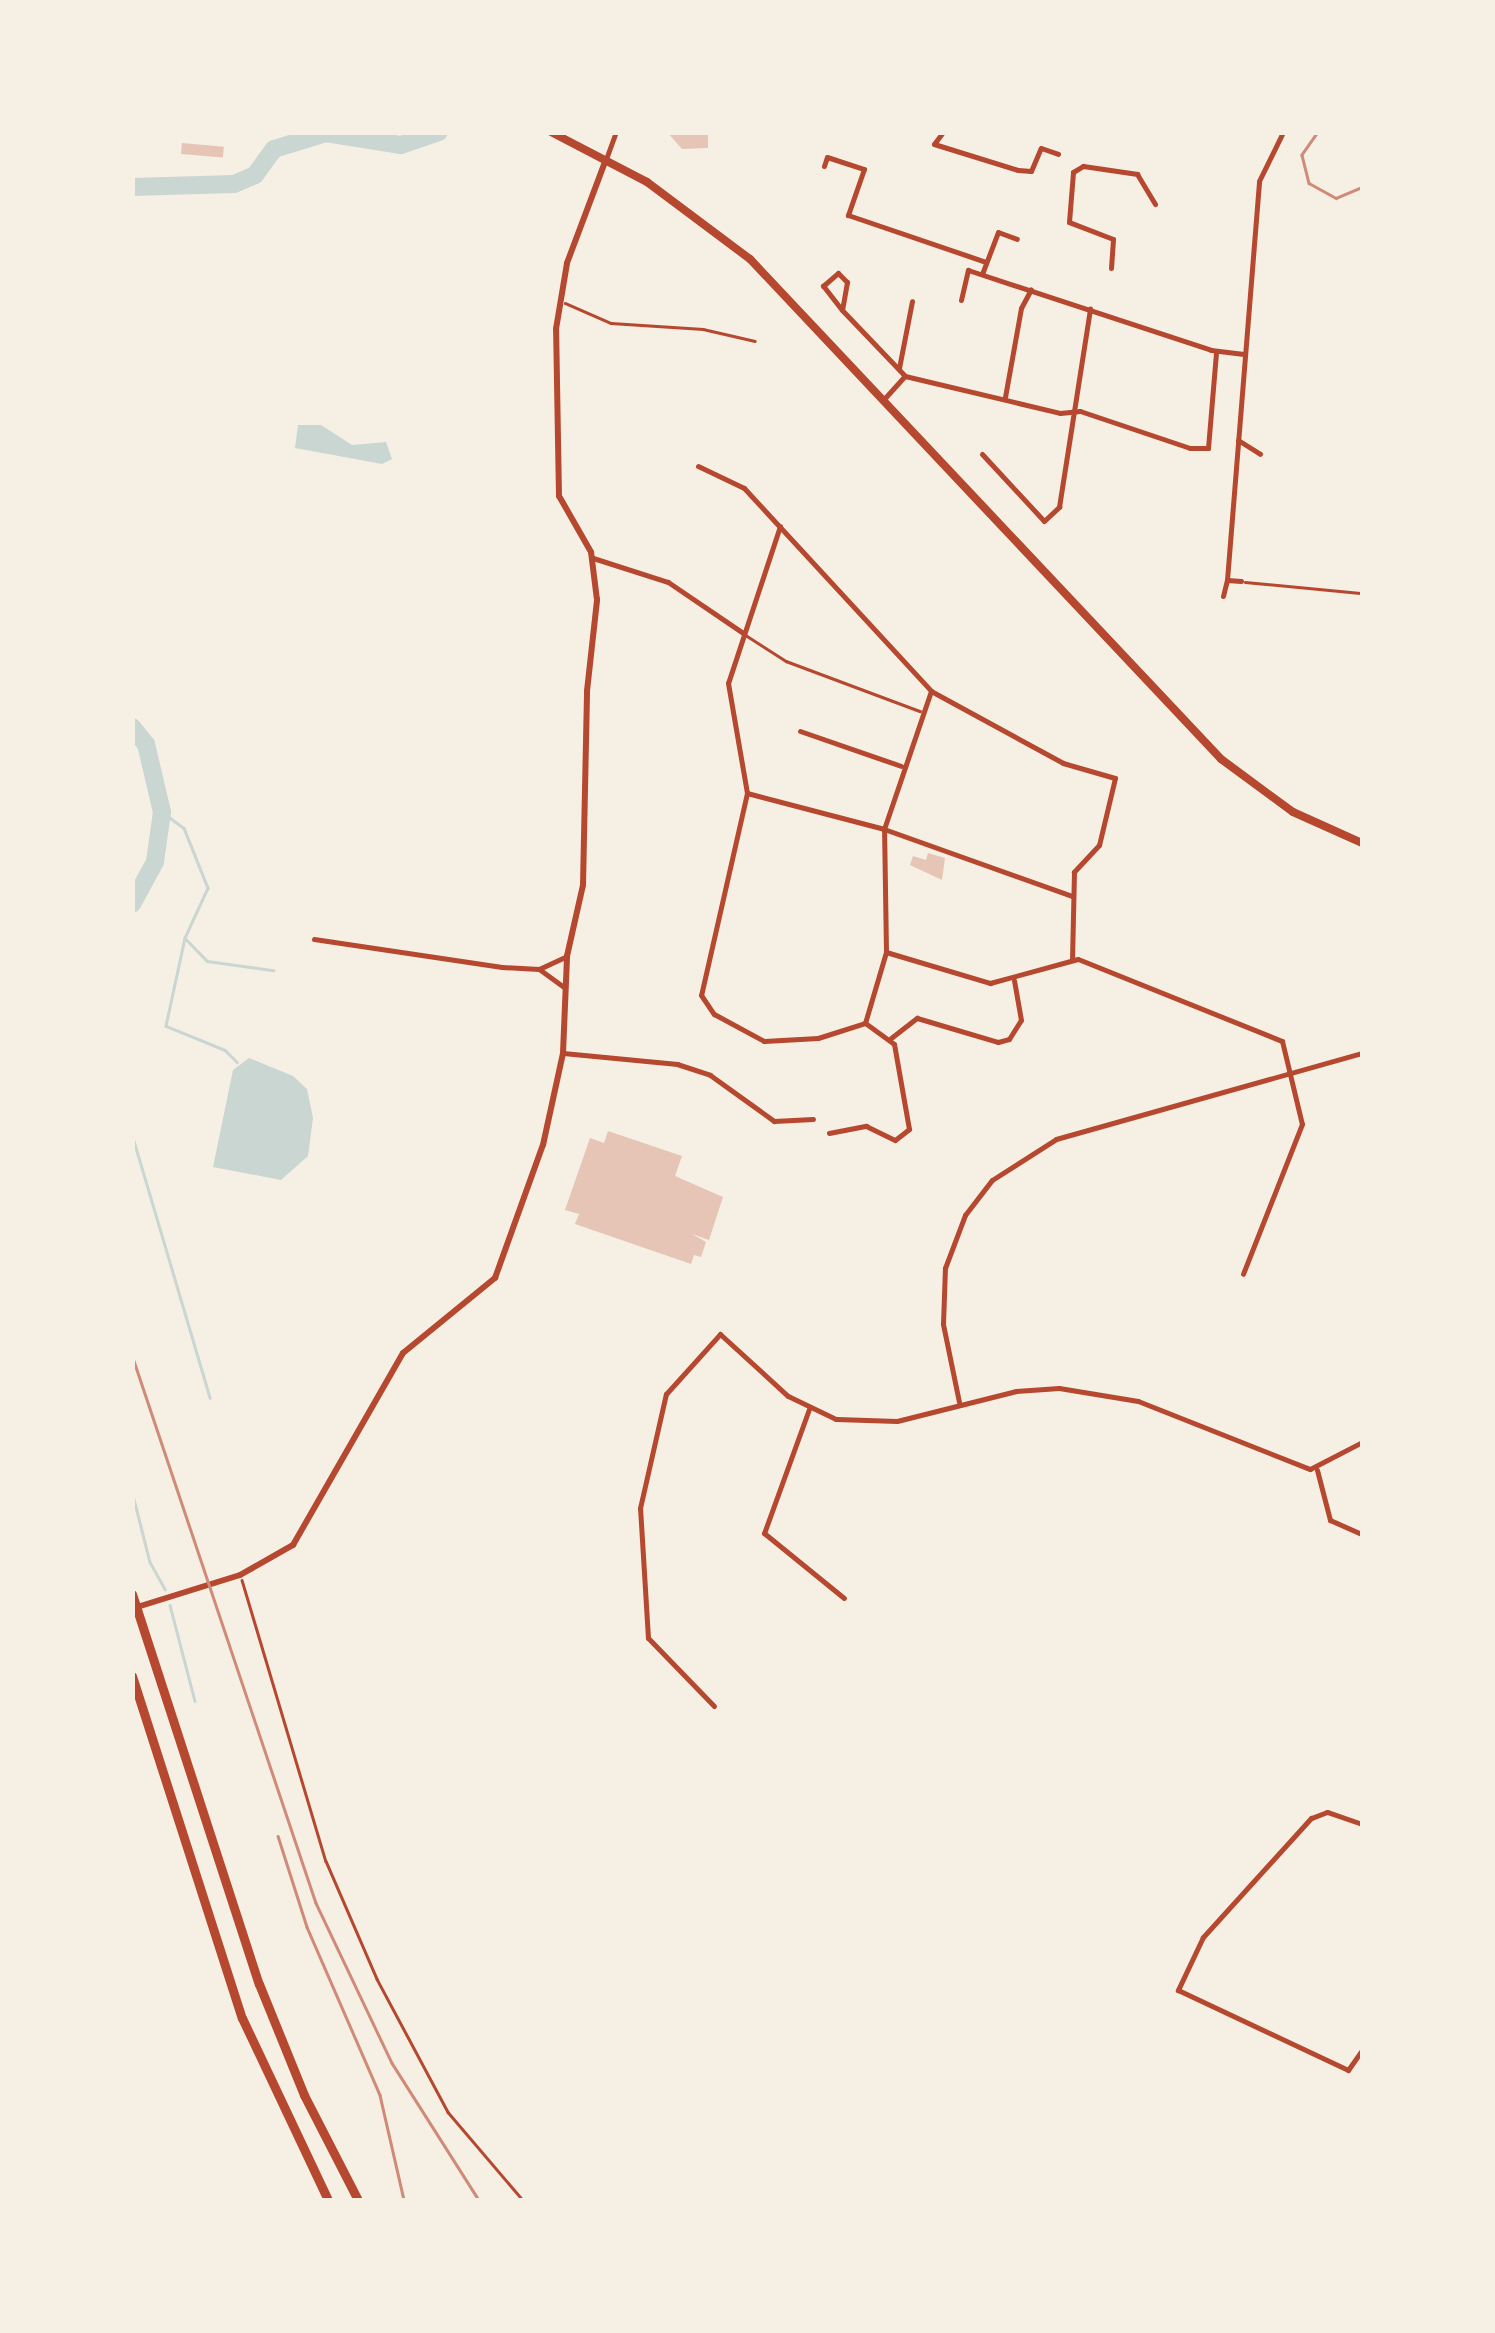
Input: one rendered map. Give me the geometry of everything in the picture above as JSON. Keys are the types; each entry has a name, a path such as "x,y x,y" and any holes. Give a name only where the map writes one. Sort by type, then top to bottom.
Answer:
{"highway":[{"path":"133,1595 260,1984 304,2095 358,2200"},
{"path":"132,1676 242,2018 328,2200"}],"main road":[{"path":"551,132 606,158 737,247 1221,759 1279,803 1362,843"}],"street":[{"path":"136,1612 240,1575 296,1541 406,1349 478,1298 495,1278 543,1145 562,1053 566,956 583,885 594,558 560,496 558,301 616,132"},
{"path":"943,132 934,144 1018,170 1031,171 1041,148 1058,154"},
{"path":"1223,596 1258,181 1283,132"},
{"path":"824,166 828,157 864,169 848,215 986,262"},
{"path":"1111,268 1113,239 1068,222 1073,172 1083,166 1137,174 1146,198 1154,204"},
{"path":"982,274 998,232 1018,239"},
{"path":"961,300 968,270 1216,352 1244,354"},
{"path":"842,310 847,282 831,273 824,290 842,310 899,368 905,376 1070,412 1176,446 1208,448 1216,352"},
{"path":"1004,398 1021,308 1032,290"},
{"path":"899,368 912,300"},
{"path":"982,454 1044,521 1062,502 1070,412 1090,308"},
{"path":"884,399 905,376"},
{"path":"1238,440 1260,454"},
{"path":"698,466 728,475 780,526 930,691 1063,762 1115,778 1100,845 1074,872 1072,958"},
{"path":"780,526 727,692 747,793 703,985 706,1007 764,1041 818,1038 865,1023"},
{"path":"594,558 668,582 743,633"},
{"path":"1227,580 1240,582"},
{"path":"865,1023 886,952 884,829 901,766 930,691"},
{"path":"800,730 901,766"},
{"path":"747,793 884,829 1072,896"},
{"path":"314,938 539,969 564,987"},
{"path":"886,952 963,979 1014,981 1072,958 1270,1034 1284,1043 1302,1124 1243,1274"},
{"path":"539,969 566,956"},
{"path":"890,1039 917,1018 998,1042 1009,1039 1020,1020 1014,981"},
{"path":"829,1132 866,1126 895,1140 910,1129 912,1115 890,1039 865,1023"},
{"path":"562,1053 677,1064 710,1076 774,1121 813,1118"},
{"path":"959,1402 943,1324 945,1268 965,1215 992,1180 1056,1139 1362,1054"},
{"path":"714,1706 658,1653 644,1624 640,1508 662,1404 677,1377 720,1334 809,1409 877,1423 959,1402 1042,1389 1124,1396 1316,1469"},
{"path":"809,1409 764,1533 844,1598"},
{"path":"1316,1469 1362,1442"},
{"path":"1316,1469 1330,1520 1362,1534"},
{"path":"1362,1824 1327,1812 1311,1818 1204,1937 1178,1990 1348,2070 1362,2050"}],"lane":[{"path":"558,301 610,323 703,329 755,340"},
{"path":"1240,582 1362,594"},
{"path":"743,633 786,661 920,711"}],"path":[{"path":"240,1575 326,1861 378,1979 448,2112 523,2200"}],"shaded area":[{"path":"298,425 321,425 352,445 386,442 392,459 382,464 295,448"},
{"path":"249,1058 293,1076 307,1089 313,1118 308,1156 281,1180 213,1167 233,1070"}],"building":[{"path":"667,132 708,132 708,148 682,149"},
{"path":"182,143 224,147 223,158 181,154"},
{"path":"928,853 945,858 942,880 910,865 913,856 926,860"},
{"path":"608,1131 682,1156 675,1176 723,1197 709,1240 692,1234 706,1242 701,1257 694,1255 691,1264 575,1224 579,1214 565,1210 590,1138 604,1143"}],"waterway":[{"path":"132,187 234,184 255,175 274,149 326,133 401,145 439,132"},
{"path":"132,727 146,744 162,812 155,862 132,904"},
{"path":"162,812 184,828 208,888 185,938 166,1026 225,1050 237,1062"},
{"path":"186,939 207,961 273,970"},
{"path":"132,1134 210,1398"},
{"path":"132,1491 150,1562 165,1589"},
{"path":"170,1605 195,1701"}],"tram line":[{"path":"1318,132 1302,155 1309,183 1336,198 1362,187"}],"railway":[{"path":"132,1355 316,1903 392,2063 479,2200"},
{"path":"278,1836 307,1927 380,2095 404,2200"}]}
